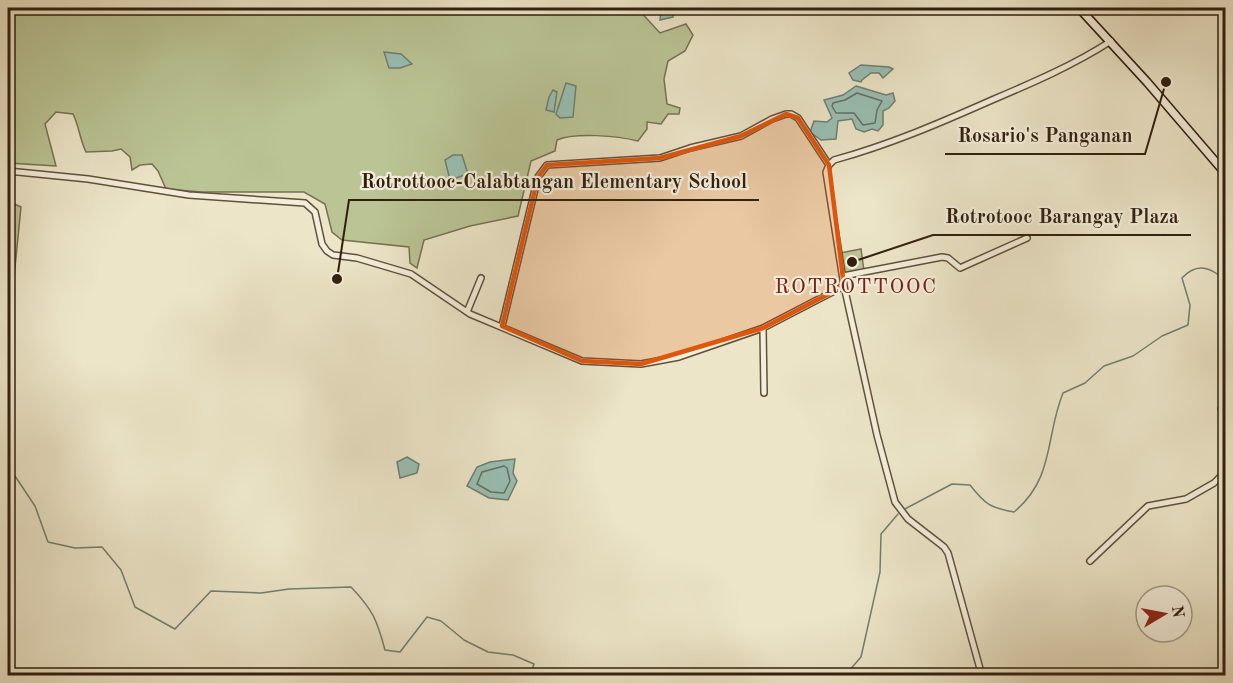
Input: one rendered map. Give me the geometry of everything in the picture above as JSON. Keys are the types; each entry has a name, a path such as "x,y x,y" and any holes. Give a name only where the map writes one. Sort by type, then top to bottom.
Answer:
{"main road":[{"path":"1079,8 1111,41 1226,174"}],"street":[{"path":"982,675 948,553 944,546 908,519 895,501 877,435 844,286 826,172 834,160 912,136 1008,94 1111,41"},
{"path":"502,326 538,177 547,165 660,158 741,136 772,118 791,114 798,118 829,165"},
{"path":"8,171 88,179 189,195 305,203 315,212 322,244 333,255 357,258 411,274 467,312 544,347 582,361 641,364 679,357 763,328 844,286"},
{"path":"843,276 945,257 960,268 1027,238"},
{"path":"467,312 481,278"},
{"path":"763,328 764,393"},
{"path":"1226,401 1221,409 1226,415"},
{"path":"1090,561 1148,506 1186,499 1214,483 1226,471"}],"highlighted area":[{"path":"786,114 798,118 829,165 844,286 763,328 641,364 582,361 502,326 538,177 547,165 660,158 741,136"}],"green space":[{"path":"8,8 637,8 660,33 686,24 693,35 685,51 668,61 664,79 667,104 680,108 679,114 668,114 661,124 647,122 647,129 638,141 585,135 557,140 555,151 531,161 518,216 470,226 424,240 417,268 410,263 409,247 342,240 332,232 325,204 304,192 201,192 166,189 158,171 152,164 140,165 132,170 130,157 121,149 86,152 73,114 56,112 45,124 56,166 8,163"},
{"path":"8,201 21,207 8,338"},
{"path":"861,249 864,271 843,275 840,253"}],"water":[{"path":"661,8 682,8 674,13 673,17 660,20"},
{"path":"384,52 401,54 412,64 400,68 389,68"},
{"path":"861,65 893,69 883,78 879,73 871,73 861,82 853,80 849,73"},
{"path":"566,83 576,86 573,117 560,118 556,114"},
{"path":"856,86 886,95 893,93 895,101 883,111 883,125 878,131 872,129 864,132 856,129 852,119 838,121 836,139 821,140 810,132 814,121 827,122 832,118 824,100 843,95"},
{"path":"553,90 557,92 554,112 546,110"},
{"path":"453,155 462,155 468,174 450,180 445,160"},
{"path":"407,457 419,464 417,473 400,478 397,462"},
{"path":"515,459 513,473 517,481 508,500 489,498 467,486 477,467 490,462"}],"waterway":[{"path":"903,510 952,484 970,485 989,504 1014,512 1027,499 1043,471 1057,409 1063,393 1085,383 1104,366 1133,356 1162,336 1188,325 1190,305 1182,278 1188,273 1204,268 1215,272 1226,281"},
{"path":"8,477 15,476 35,506 48,542 75,548 102,547 121,570 135,607 175,629 211,591 261,593 289,589 351,587 373,616 385,650 400,652 427,617 441,621 464,640 488,652 513,655 534,664 530,676"},
{"path":"834,676 848,672 861,657 880,572 881,534 898,514"}],"place":[{"name":"Rosario's Panganan","path":"1166,82"},
{"name":"Rotrotooc Barangay Plaza","path":"852,262"},
{"name":"Rotrottooc-Calabtangan Elementary School","path":"337,279"}],"district":[{"name":"ROTROTTOOC","path":"856,286"}]}
